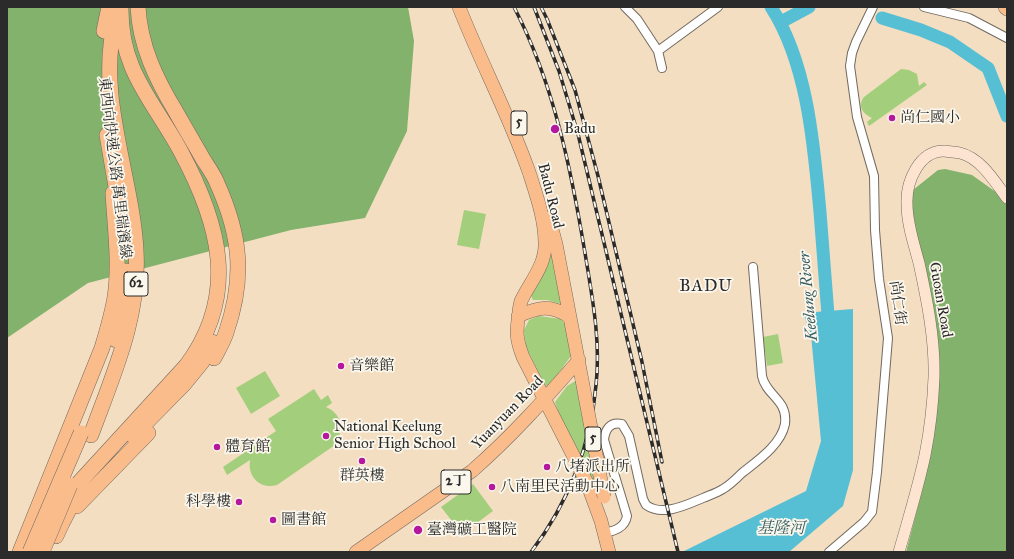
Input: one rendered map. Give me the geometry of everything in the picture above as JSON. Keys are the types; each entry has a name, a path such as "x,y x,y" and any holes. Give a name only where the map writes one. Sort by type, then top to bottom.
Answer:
{"highway":[{"name":"東西向快速公路 萬里瑞濱線","path":"30,552 86,434 120,356 131,322 136,295 136,251 131,211 103,95 100,53 109,7"},
{"name":"東西向快速公路 萬里瑞濱線","path":"42,552 86,434 115,342 124,305 126,241 111,160 110,72 113,34 120,7"},
{"path":"26,552 33,538 64,499 186,366 198,350 212,315 217,297 219,270 214,231 203,198 180,150 150,102 131,67 122,32 120,7"},
{"path":"50,552 62,523 77,494 184,384 202,362 215,337 227,294 228,264 226,247 224,233 215,203 196,161 150,85 139,59 130,30 129,7"},
{"path":"62,523 208,370 226,334 236,296 239,260 232,220 217,182 160,85 143,42 139,23 138,7"},
{"path":"20,552 102,348 110,323 115,296 117,260 111,160"}],"main road":[{"name":"Badu Road","path":"459,7 469,34 522,141 543,226 545,243 544,257 521,302 516,329 518,343 523,357 587,484 610,543"},
{"name":"Badu Road","path":"467,7 541,186 556,244 579,360 604,497 610,543"},
{"path":"518,316 539,308 550,308 560,311 570,317"},
{"name":"Yuanyuan Road","path":"356,552 472,471 545,399 579,360"}],"street":[{"path":"625,7 637,19 658,51 662,68"},
{"path":"658,51 718,7"},
{"name":"尚仁街","path":"829,552 864,522 872,512 877,472 888,338 879,279 876,244 874,176 857,117 850,66 852,53 856,42 873,7"},
{"path":"924,7 969,18 1007,38"},
{"name":"Guoan Road","path":"899,552 925,455 932,412 934,377 933,351 923,283 906,204 908,184 917,167 928,156 943,151 960,153 974,158 1007,198"},
{"path":"610,543 624,524 627,516 604,440 605,433 611,425 617,423 622,424 626,430 629,436 646,505 655,510 676,509 722,489 759,459 779,438 785,418 781,403 766,388 762,376 753,267"}],"green space":[{"path":"7,7 408,7 414,41 407,131 365,218 291,230 88,283 7,338"},
{"path":"901,69 909,70 917,74 919,86 924,82 927,85 869,126 867,122 872,118 862,109 862,100"},
{"path":"945,169 972,175 1007,200 1007,552 906,552 922,491 934,432 939,362 909,218 913,190 938,170"},
{"path":"464,210 486,214 479,249 457,245"},
{"path":"549,255 554,257 563,301 561,304 547,300 533,300 531,296 543,274"},
{"path":"539,316 561,319 568,328 573,353 549,387 545,385 526,347 524,330 529,320"},
{"path":"778,334 783,363 767,366 763,337"},
{"path":"265,371 280,396 251,414 236,388"},
{"path":"577,380 600,497 562,423 555,402 567,386"},
{"path":"314,389 321,400 328,395 332,403 326,407 332,410 339,418 341,429 335,445 277,485 266,486 256,481 251,472 250,460 227,475 223,467 276,431 268,419"},
{"path":"473,484 493,511 462,534 441,507"}],"water":[{"name":"基隆河","path":"853,309 853,470 843,506 789,552 682,552 806,491 821,441 811,335 803,313"}],"waterway":[{"name":"Keelung River","path":"771,7 793,54 807,106 818,187 829,328"},
{"path":"781,22 809,7"},
{"path":"882,18 921,30 950,42 988,68 1007,116"}],"railway":[{"path":"514,7 540,66 559,127 580,221 597,335 596,385 589,430 583,452 567,494 544,534 531,552"},
{"path":"534,7 559,71 578,134 678,552"},
{"path":"541,7 575,90 598,176 642,362 662,462"}],"place":[{"name":"尚仁國小","path":"892,118"},
{"name":"Badu","path":"555,129"},
{"name":"音樂館","path":"341,366"},
{"name":"National Keelung Senior High School","path":"326,436"},
{"name":"體育館","path":"217,447"},
{"name":"群英樓","path":"362,461"},
{"name":"八堵派出所","path":"547,467"},
{"name":"八南里民活動中心","path":"492,487"},
{"name":"科學樓","path":"239,502"},
{"name":"圖書館","path":"273,520"},
{"name":"臺灣礦工醫院","path":"418,530"}],"district":[{"name":"BADU","path":"706,287"}]}
